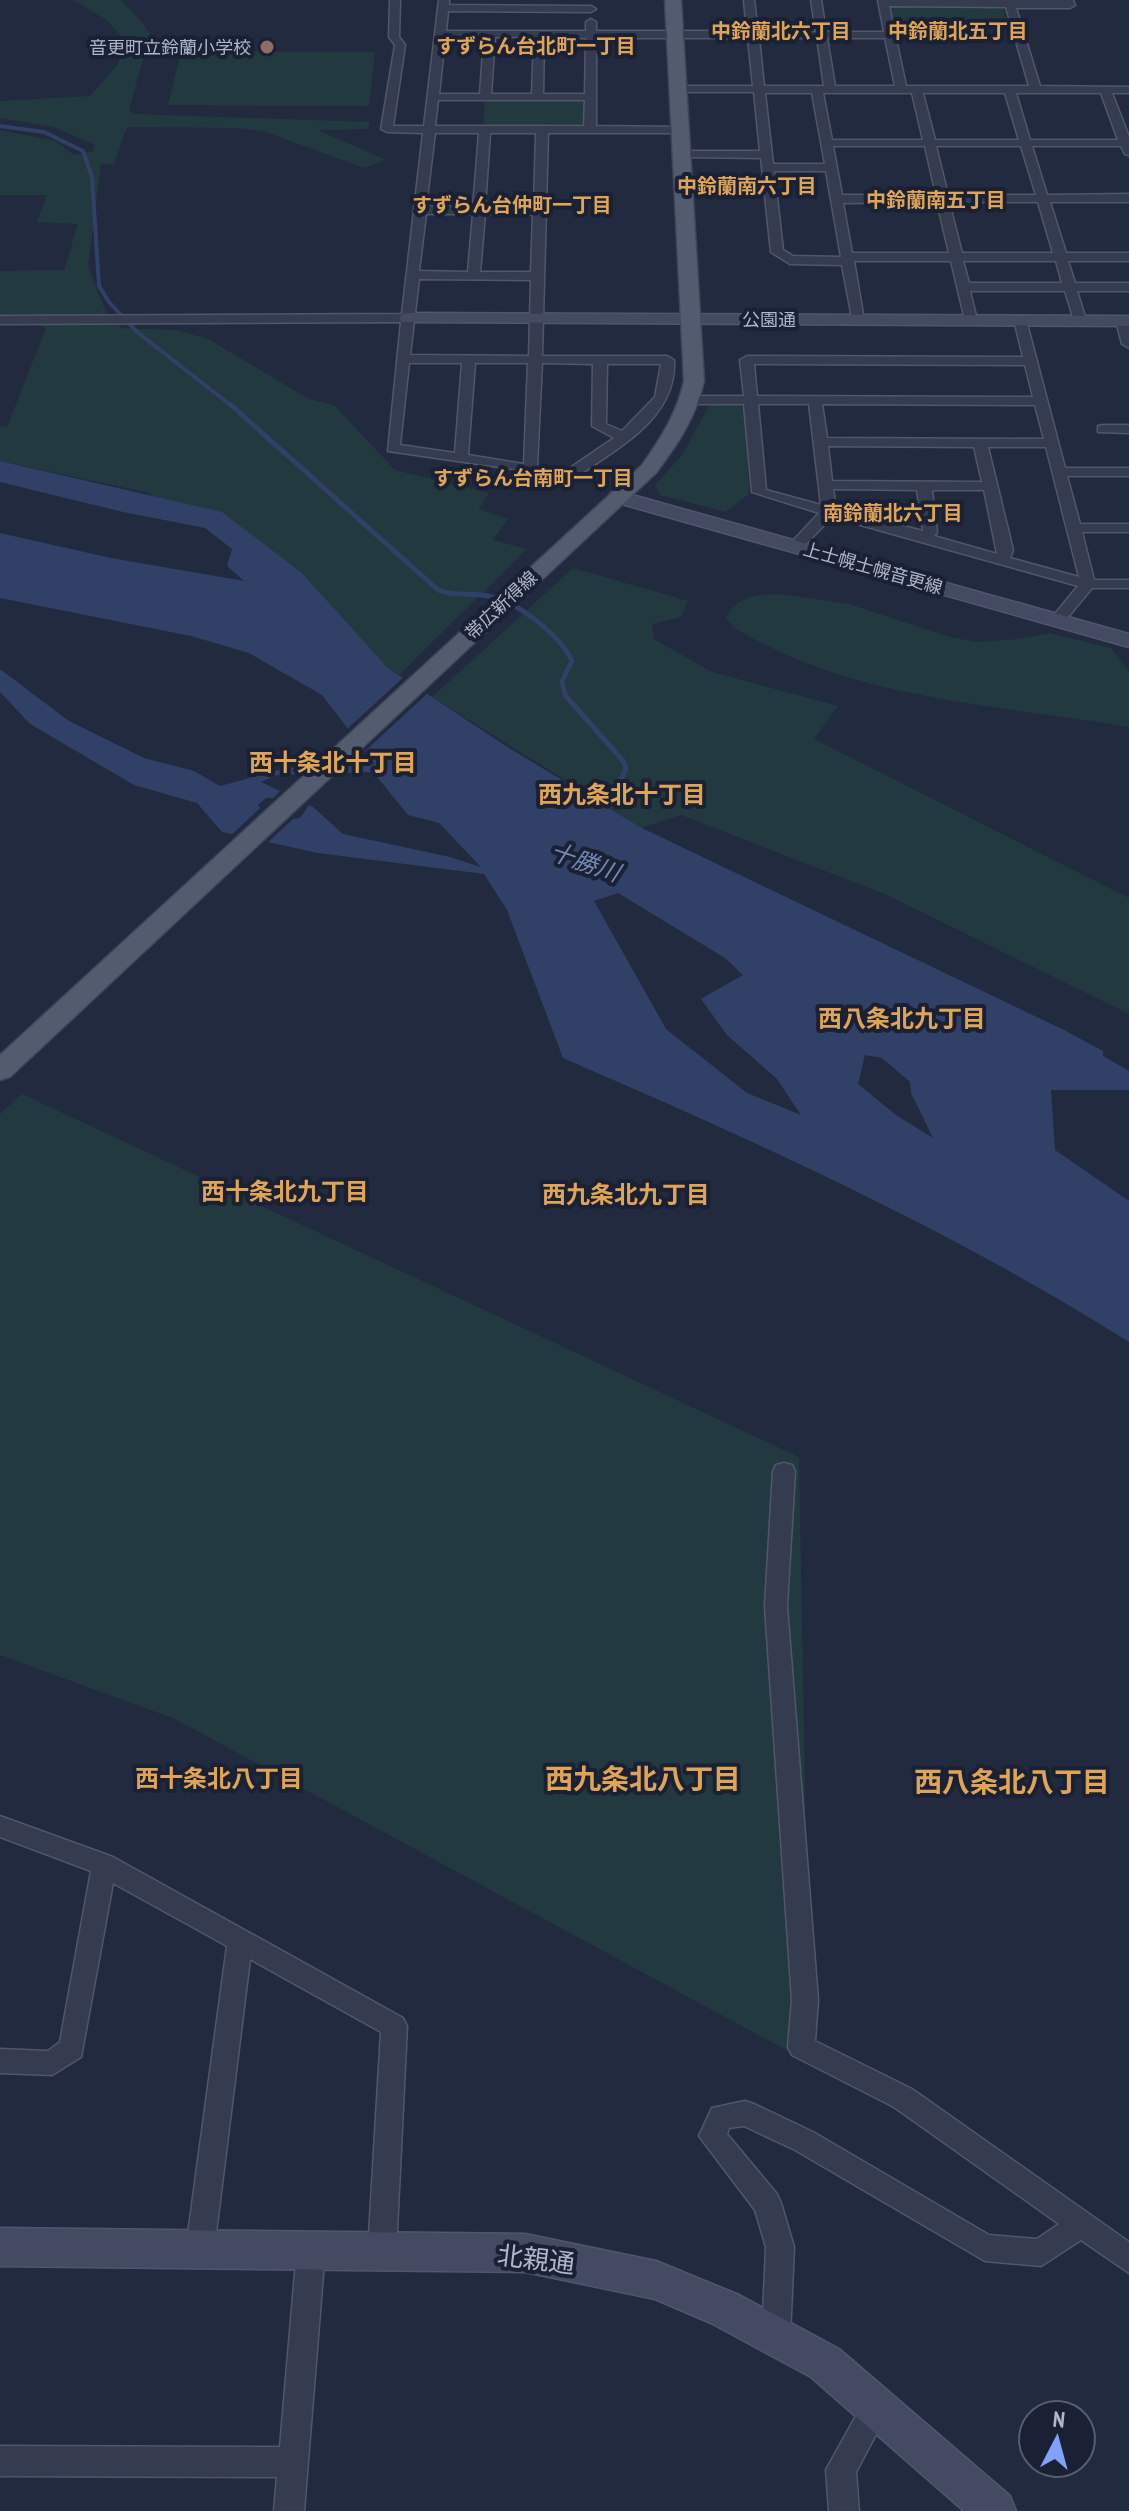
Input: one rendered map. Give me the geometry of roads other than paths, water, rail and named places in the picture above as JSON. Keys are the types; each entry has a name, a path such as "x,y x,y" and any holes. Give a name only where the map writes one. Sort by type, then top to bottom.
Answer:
{"main road":[{"name":"帯広新得線","path":"0,1071 649,469 676,433 691,400 694,381 673,0"}],"street":[{"path":"395,0 394,37 400,45 387,129 680,130"},
{"path":"749,0 777,252 781,257 790,260 1129,257"},
{"path":"816,0 822,35 826,143 858,320"},
{"path":"901,89 883,2 1070,5 1068,0"},
{"path":"404,359 667,360 666,386 661,399 643,421 570,475 393,448 443,4 591,4 590,130"},
{"path":"1010,4 1035,89"},
{"path":"441,34 889,35"},
{"path":"485,97 490,34"},
{"path":"537,98 539,34"},
{"path":"678,89 1129,90"},
{"path":"917,89 971,320"},
{"path":"1009,89 1080,320"},
{"path":"826,143 1128,146 1105,90"},
{"path":"433,97 591,97"},
{"path":"474,275 485,130"},
{"path":"528,469 532,461 542,130"},
{"path":"682,154 830,168"},
{"path":"835,199 1129,198"},
{"path":"419,210 540,211"},
{"path":"412,275 536,276"},
{"path":"964,287 1129,287"},
{"path":"0,320 408,318"},
{"name":"公園通","path":"408,318 1125,321"},
{"path":"1020,320 1088,584"},
{"path":"1125,321 1129,344"},
{"path":"461,459 469,360"},
{"path":"600,360 599,426 622,436"},
{"path":"1032,361 747,360 759,492 1088,584 1129,584"},
{"path":"691,400 1042,401"},
{"path":"796,546 829,511 815,401"},
{"path":"1103,429 1129,429"},
{"path":"821,442 1053,443"},
{"path":"980,443 1006,550 1002,560"},
{"path":"1060,472 1129,472"},
{"path":"826,485 991,486"},
{"path":"924,486 930,532 924,538"},
{"name":"上士幌士幌音更線","path":"618,497 1129,641"},
{"path":"1073,528 1129,528"},
{"path":"1058,620 1088,584"},
{"path":"784,1471 776,1606 805,2000 801,2047 903,2098 1129,2259"},
{"path":"0,1826 104,1865 394,2026 382,2251"},
{"path":"0,2061 52,2063 72,2049 104,1865"},
{"path":"200,2249 240,1942"},
{"path":"776,2336 780,2247 767,2203 712,2136 721,2117 745,2113 804,2141 985,2248 1041,2253 1080,2225"},
{"name":"北親通","path":"0,2247 525,2253 656,2280 725,2309 825,2363 995,2511"},
{"path":"289,2511 311,2250"},
{"path":"844,2511 841,2470 877,2406"},
{"path":"0,2461 292,2462"}],"water":[{"name":"十勝川","path":"0,461 222,512 302,573 388,668 509,748 642,828 1103,1051 1103,1056 1129,1071 1129,1090 1051,1090 1055,1150 1129,1201 1129,1342 992,1262 852,1189 563,1058 507,910 484,874 318,853 222,832 197,803 134,785 30,724 0,692 0,669 69,721 144,758 194,771 220,786 286,768 375,764 322,695 249,653 191,636 0,598 0,533 111,558 244,581 227,566 232,549 205,528 0,482","holes":["373,772 408,815 439,823 481,867 450,857 343,834 313,807 261,782 277,775","618,893 725,958 743,975 701,999 727,1035 777,1079 801,1115 747,1093 666,1029 594,901","865,1055 882,1058 910,1082 911,1093 933,1138 896,1115 858,1084"]}],"waterway":[{"path":"0,126 44,132 83,151 92,177 99,286 109,302 137,332 233,407"},
{"path":"231,405 438,590 500,599 524,612 558,640 572,661 562,681 565,695 624,762 626,769 621,780 588,802"}],"place":[{"name":"音更町立鈴蘭小学校","path":"267,47"}],"district":[{"name":"中鈴蘭北六丁目","path":"781,31"},
{"name":"中鈴蘭北五丁目","path":"958,31"},
{"name":"すずらん台北町一丁目","path":"536,46"},
{"name":"中鈴蘭南六丁目","path":"747,186"},
{"name":"中鈴蘭南五丁目","path":"936,200"},
{"name":"すずらん台仲町一丁目","path":"512,205"},
{"name":"すずらん台南町一丁目","path":"533,478"},
{"name":"南鈴蘭北六丁目","path":"893,513"},
{"name":"西十条北十丁目","path":"333,762"},
{"name":"西九条北十丁目","path":"622,794"},
{"name":"西八条北九丁目","path":"902,1018"},
{"name":"西十条北九丁目","path":"285,1191"},
{"name":"西九条北九丁目","path":"626,1194"},
{"name":"西十条北八丁目","path":"219,1778"},
{"name":"西九条北八丁目","path":"643,1778"},
{"name":"西八条北八丁目","path":"1012,1781"}]}
